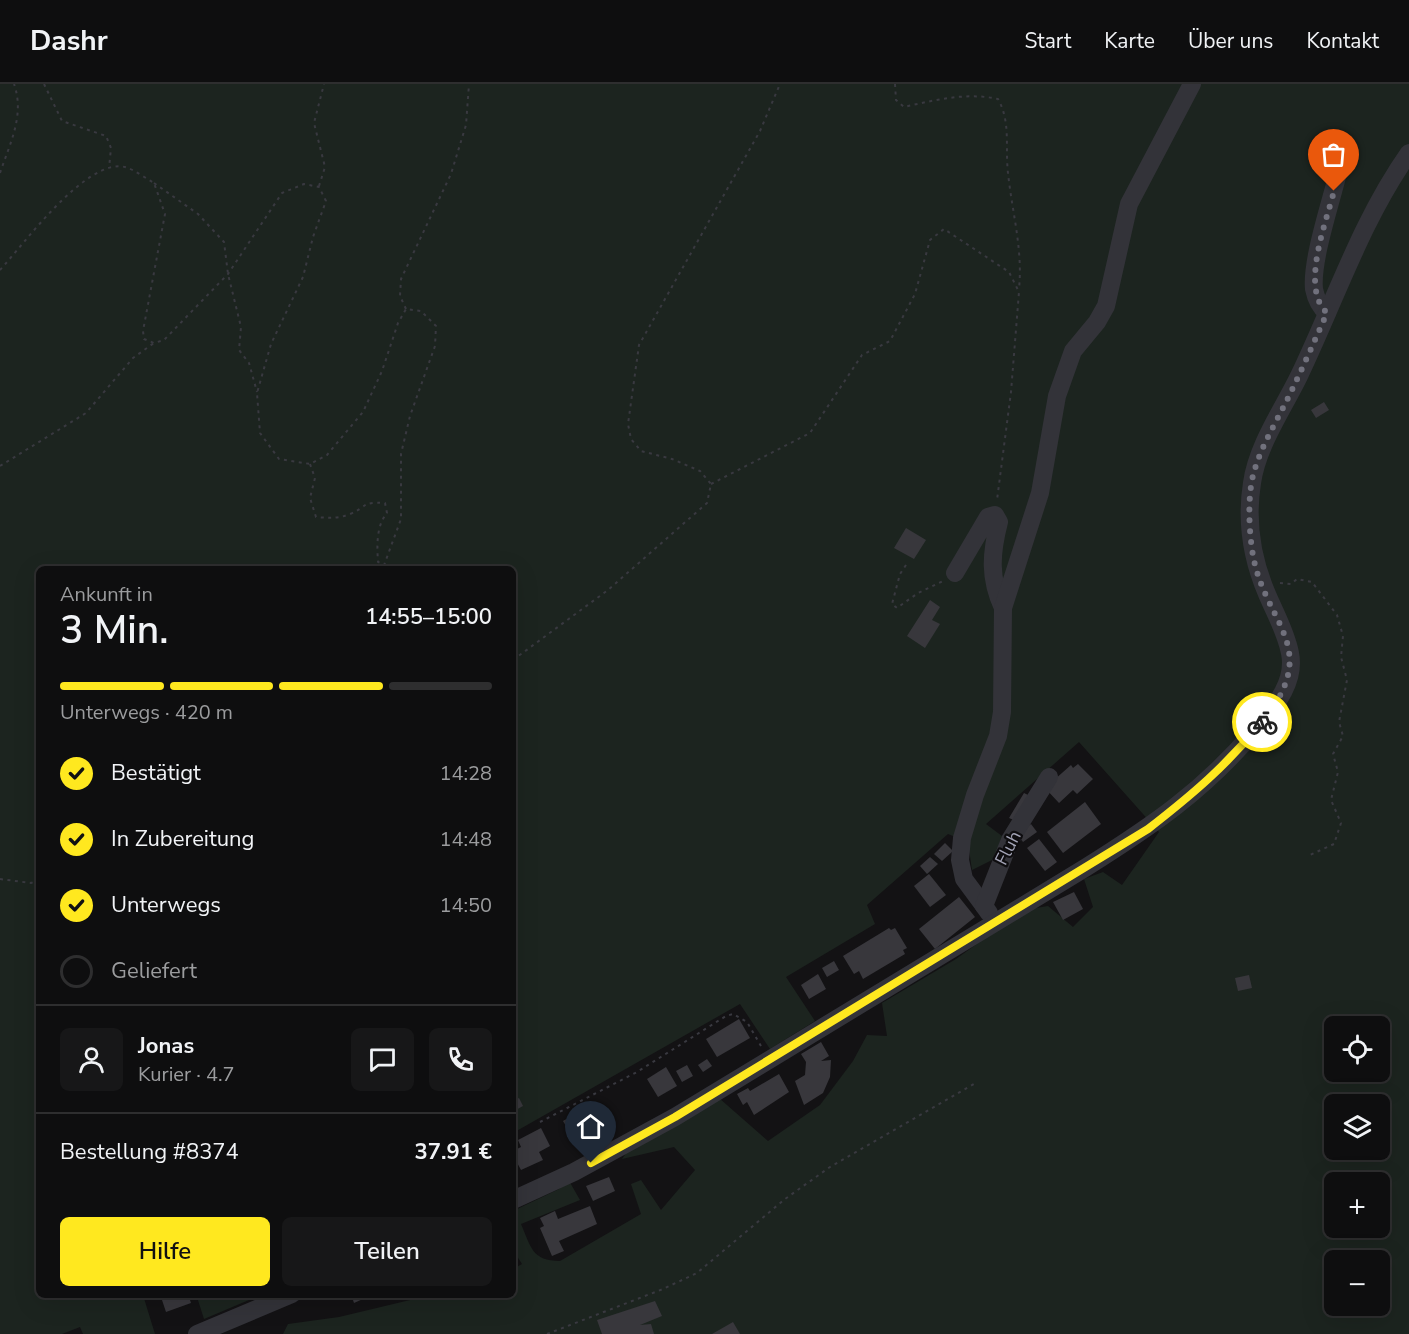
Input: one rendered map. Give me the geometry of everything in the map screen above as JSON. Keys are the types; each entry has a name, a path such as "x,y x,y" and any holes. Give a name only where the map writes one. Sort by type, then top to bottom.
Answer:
{"street":[{"path":"1003,608 1040,493 1057,396 1073,351 1097,322 1106,306 1129,204 1192,84"},
{"path":"516,1199 625,1145 1148,829 1200,789 1253,732 1280,698 1291,669 1290,653 1252,550 1250,514 1252,482 1259,455 1373,210 1409,153"},
{"path":"1327,313 1320,306 1314,288 1318,257 1340,169"},
{"path":"955,573 988,517 995,515 999,522 992,553 992,566 1003,608 1002,712 998,736 962,838 960,860 964,879 994,922"},
{"name":"Fluh","path":"984,906 1010,840 1049,777"},
{"path":"197,1334 282,1298"}],"path":[{"path":"0,173 19,115 19,98 14,84"},
{"path":"44,84 62,121 106,136 111,148 109,168"},
{"path":"257,393 271,344 303,277 313,237 326,201 319,187 325,167 314,123 324,84"},
{"path":"406,309 399,296 401,279 451,174 466,125 469,84"},
{"path":"711,484 700,471 672,459 641,451 631,439 628,424 639,345 755,141 780,84"},
{"path":"895,84 896,100 904,107 949,97 982,96 998,99 1006,113 1008,172 1022,262 1010,402 995,515"},
{"path":"0,270 60,202 93,175 109,168 125,167 154,183 198,214 224,242 228,274 241,327 239,350 249,363 257,393 260,433 279,459 310,464 327,455 363,412 382,371 398,322 406,309"},
{"path":"154,183 165,214 143,332 144,339 154,344"},
{"path":"0,466 86,413 134,358 164,340 228,274 282,193 304,184 319,187"},
{"path":"516,658 608,591 696,514 706,503 711,484 810,433 862,355 890,341 915,294 930,240 944,229 1010,272 1019,292"},
{"path":"310,464 315,478 310,498 315,517 337,518 352,513 367,502 386,503 387,513 381,521 377,552 378,562 385,564 401,519 401,454 410,416 435,346 436,326 421,311 406,309"},
{"path":"906,565 900,574 892,604 897,608 955,573"},
{"path":"1267,593 1278,583 1291,584 1297,579 1312,582 1337,615 1343,636 1341,657 1347,680 1339,722 1343,736 1333,754 1338,772 1331,800 1341,823 1334,844 1310,855"},
{"path":"0,879 31,883 36,881"},
{"path":"540,1122 637,1072 733,1014 747,1022 768,1060"},
{"path":"547,1334 663,1289 697,1273 785,1199 830,1167 974,1084"}],"shaded area":[{"path":"0,84 1409,84 1409,1334 283,1334 288,1324 339,1317 418,1298 516,1298 516,1267 522,1264 516,1255 516,1210 559,1189 568,1179 580,1200 521,1224 527,1239 538,1255 560,1261 641,1214 631,1184 641,1180 661,1210 695,1170 674,1147 622,1159 631,1146 719,1098 768,1141 820,1105 853,1061 867,1035 887,1036 882,1003 956,959 1024,910 1048,906 1073,927 1093,907 1084,879 1103,872 1122,885 1159,832 1079,742 986,824 1002,836 994,859 972,870 968,842 948,834 867,905 875,924 786,977 815,1021 770,1049 740,1004 516,1131 516,566 36,566 36,1298 144,1298 155,1334 83,1334 80,1327 62,1334 0,1334"},
{"path":"197,1298 254,1298 204,1319"}],"building":[{"path":"1324,402 1329,410 1316,418 1311,410"},
{"path":"906,528 926,540 914,559 894,548"},
{"path":"930,600 940,607 932,620 940,624 925,648 907,636"},
{"path":"1078,764 1093,779 1077,794 1073,790 1059,803 1045,788 1071,765 1073,768"},
{"path":"1024,793 1030,796 1016,821 1009,818"},
{"path":"1085,802 1101,824 1063,853 1047,832"},
{"path":"1031,824 1037,832 1023,842 1017,834"},
{"path":"1039,839 1057,862 1045,871 1027,848"},
{"path":"945,843 953,851 942,861 934,854"},
{"path":"930,857 938,864 927,874 920,866"},
{"path":"929,874 946,895 930,907 914,886"},
{"path":"1074,892 1083,909 1063,920 1053,902"},
{"path":"959,897 975,917 935,949 919,929"},
{"path":"889,928 891,930 895,928 907,948 903,950 905,954 863,979 859,971 854,974 843,956"},
{"path":"834,961 839,970 827,977 822,968"},
{"path":"818,974 826,989 809,999 801,985"},
{"path":"1249,975 1252,988 1238,991 1235,978"},
{"path":"739,1019 750,1038 717,1057 706,1039"},
{"path":"821,1042 829,1056 821,1061 831,1060 830,1077 823,1093 804,1105 795,1081 805,1075 806,1062 801,1054"},
{"path":"707,1059 712,1066 703,1072 698,1065"},
{"path":"687,1065 693,1076 682,1082 676,1071"},
{"path":"666,1067 677,1086 658,1097 647,1079"},
{"path":"779,1074 789,1092 754,1115 747,1102 743,1105 737,1094 748,1088 750,1091"},
{"path":"519,1098 523,1106 516,1110 516,1100"},
{"path":"592,1104 603,1123 574,1140 563,1121"},
{"path":"541,1128 550,1146 539,1152 543,1160 521,1170 516,1161 516,1150 521,1147 518,1140"},
{"path":"609,1177 615,1191 593,1201 586,1186"},
{"path":"590,1206 597,1224 559,1241 564,1251 552,1256 540,1228 544,1226 540,1218 555,1211 558,1219"},
{"path":"161,1298 189,1298 191,1303 166,1312"},
{"path":"352,1298 365,1298 354,1303"},
{"path":"655,1301 662,1316 640,1325 651,1324 654,1334 602,1334 597,1320"},
{"path":"733,1322 740,1334 712,1334"}],"way so far":[{"path":"1262,722 1280,698 1287,685 1291,669 1290,653 1282,627 1258,574 1252,550 1250,514 1252,482 1259,455 1300,374 1327,313 1320,306 1314,288 1318,257 1334,191"}],"route":[{"path":"591,1163 675,1117 1148,829 1200,789 1234,755 1262,722"}]}
